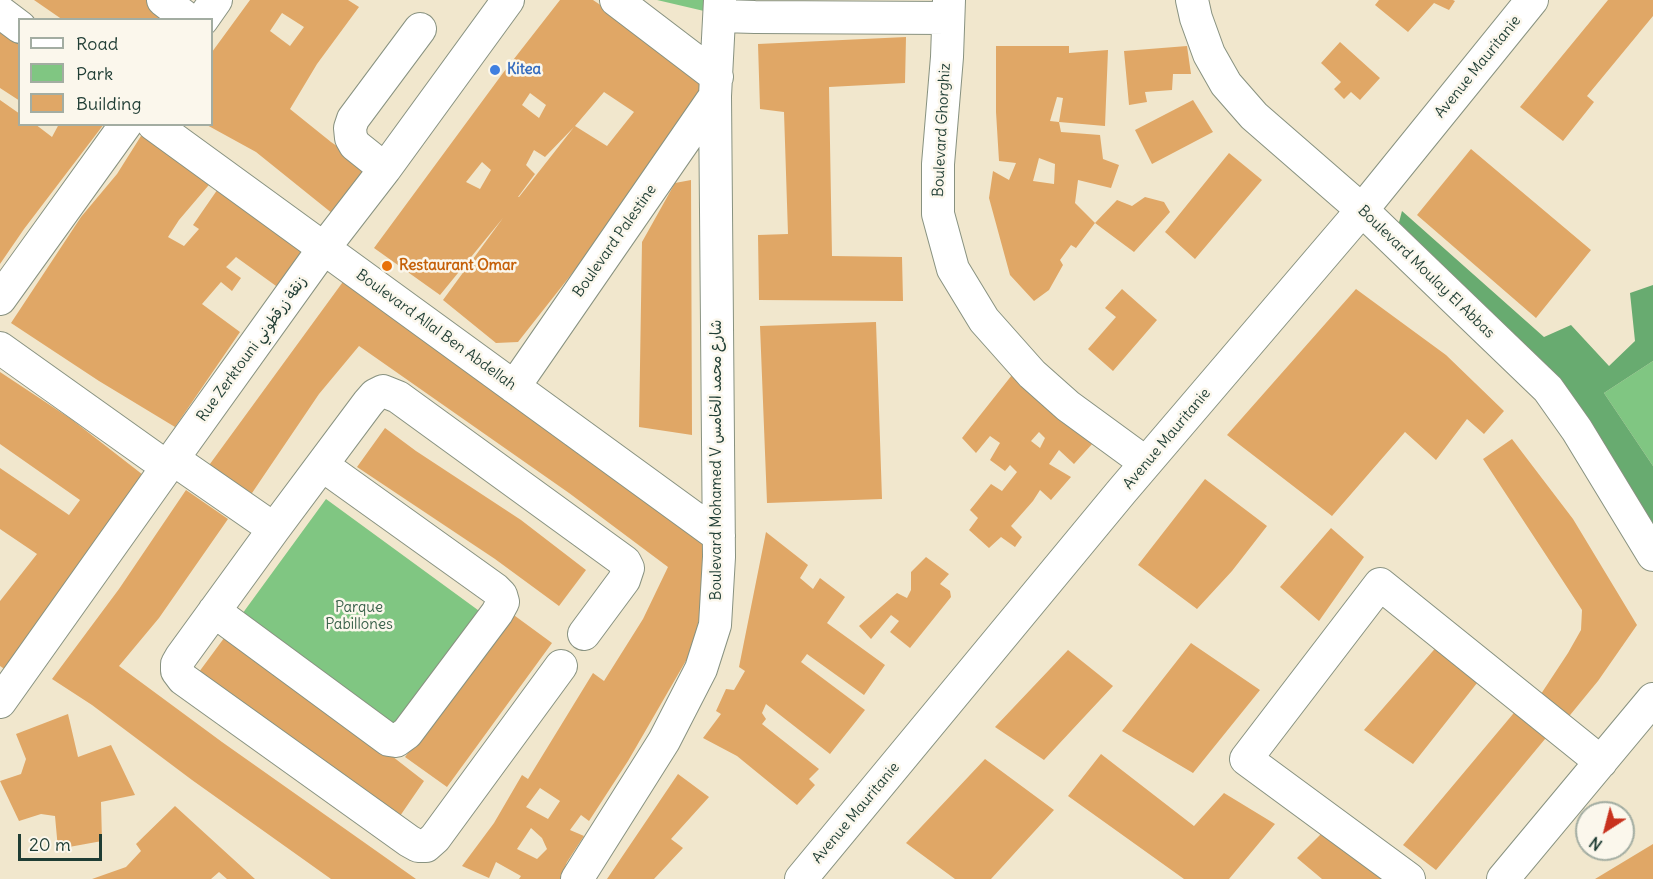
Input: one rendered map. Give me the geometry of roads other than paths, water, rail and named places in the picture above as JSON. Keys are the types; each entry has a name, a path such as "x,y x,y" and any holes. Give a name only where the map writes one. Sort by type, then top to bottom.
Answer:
{"street":[{"path":"163,0 186,18"},
{"path":"203,18 216,0"},
{"name":"Rue Zerktouni زنقة زرقطوني","path":"0,702 324,249 508,0"},
{"path":"616,0 716,86"},
{"name":"Boulevard Moulay El Abbas","path":"1192,0 1209,54 1226,84 1254,116 1362,210 1548,389 1653,555"},
{"name":"Avenue Mauritanie","path":"801,879 1146,463 1362,210 1532,0"},
{"path":"720,8 755,18 948,9"},
{"name":"Boulevard Mohamed V شارع محمد الخامس","path":"577,879 664,741 701,669 715,625 719,536 716,86 720,8"},
{"name":"Boulevard Ghorghiz","path":"948,9 938,164 938,214 953,269 984,320 1032,374 1068,406 1146,463"},
{"path":"0,12 18,26"},
{"path":"385,169 355,145 351,138 350,128 353,119 420,29"},
{"name":"Boulevard Palestine","path":"514,387 716,86"},
{"path":"0,299 125,126"},
{"name":"Boulevard Allal Ben Abdellah","path":"156,126 719,536"},
{"path":"0,348 170,463 274,529"},
{"path":"561,666 435,838 426,846 418,846 409,841 183,679 177,671 177,664 274,529 375,395 383,392 398,397 625,562 628,568 624,580 584,634"},
{"path":"214,611 389,740 396,741 407,733 497,613 503,602 501,595 322,465"},
{"path":"1409,879 1246,759 1380,584 1601,762"},
{"path":"1503,879 1653,699"}],"place":[{"name":"Kitea","path":"495,70"},
{"name":"Restaurant Omar","path":"387,266"}],"park label":[{"name":"Parque Pabillones","path":"359,616"}]}
